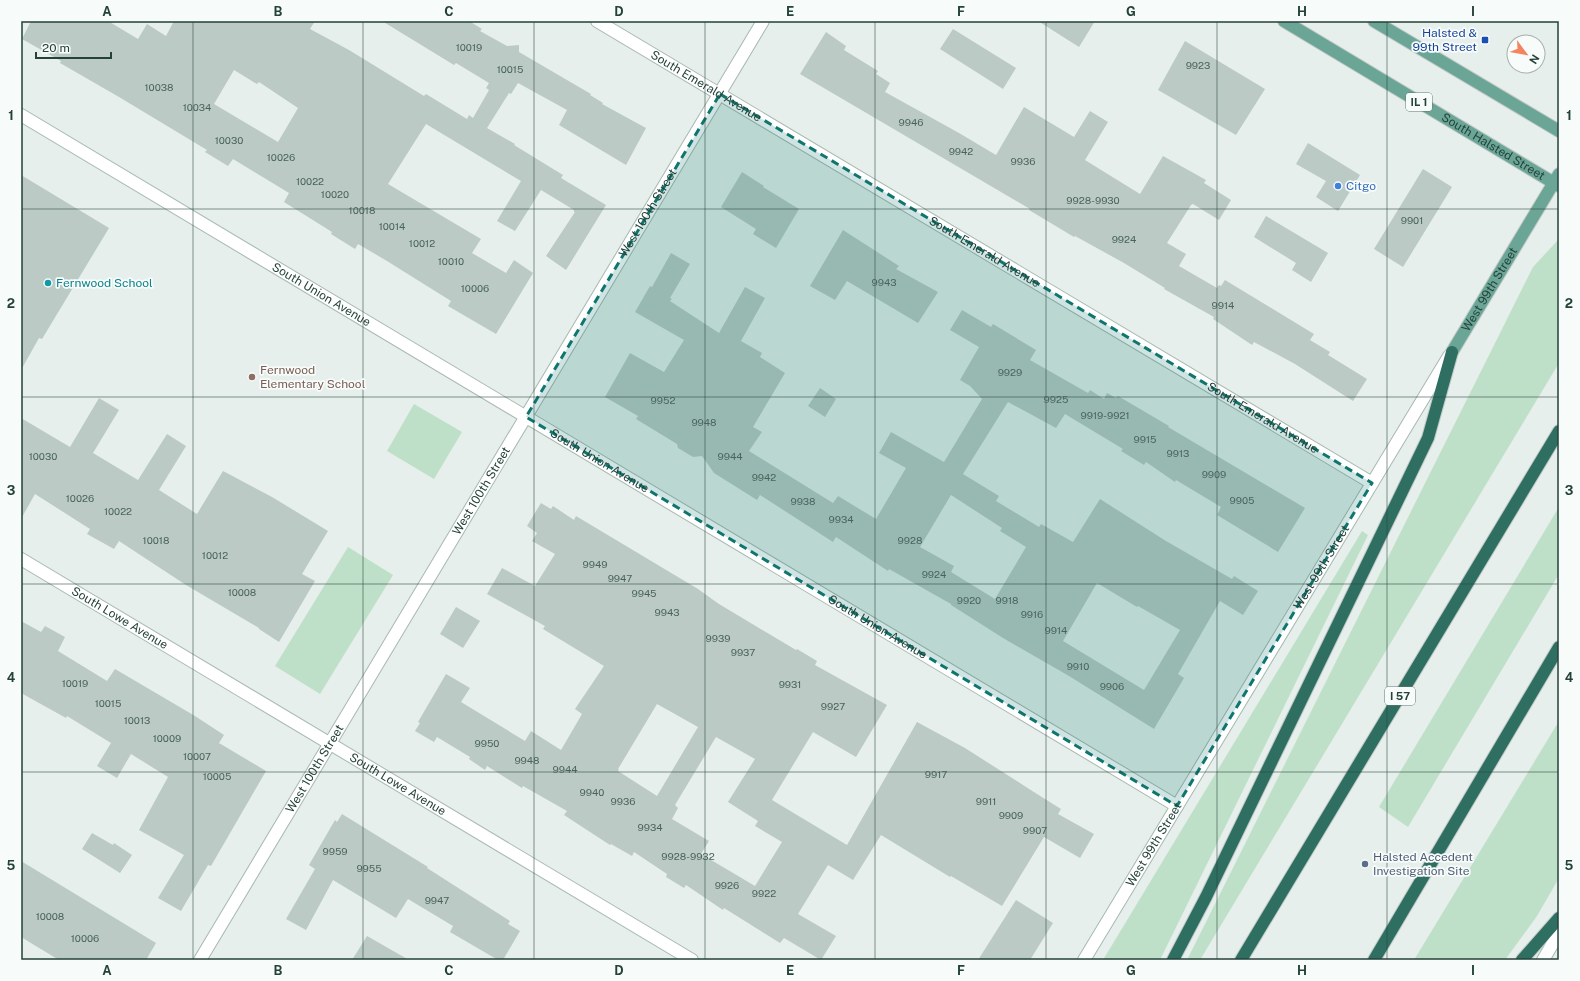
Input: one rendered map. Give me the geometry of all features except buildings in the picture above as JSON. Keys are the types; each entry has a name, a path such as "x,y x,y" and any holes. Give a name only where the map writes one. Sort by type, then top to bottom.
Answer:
{"highway":[{"path":"1173,960 1206,897 1428,438 1452,352"},
{"name":"I 57","path":"1241,960 1559,431"},
{"path":"1374,960 1559,647"},
{"path":"1522,960 1559,918"}],"main road":[{"name":"South Halsted Street","path":"1284,21 1557,181"},
{"path":"1374,21 1559,131"},
{"name":"West 99th Street","path":"1452,352 1557,181"}],"street":[{"name":"South Emerald Avenue","path":"597,21 1372,483"},
{"name":"West 100th Street","path":"200,960 763,21"},
{"name":"South Union Avenue","path":"21,115 1177,806"},
{"name":"West 99th Street","path":"1084,960 1452,352"},
{"name":"South Lowe Avenue","path":"21,558 692,960"},
{"path":"1543,960 1559,933"}],"highlighted area":[{"path":"720,94 1372,483 1177,806 526,417"}],"green space":[{"path":"1559,239 1559,363 1200,960 1187,960 1533,267"},
{"path":"414,404 462,432 434,479 387,451"},
{"path":"1559,507 1559,574 1408,827 1379,807"},
{"path":"1362,531 1368,535 1160,960 1103,960"},
{"path":"348,547 393,575 320,694 275,666"},
{"path":"1559,721 1559,878 1537,916 1505,960 1414,960"}],"place":[{"name":"Halsted & 99th Street","path":"1485,40"},
{"name":"Citgo","path":"1338,186"},
{"name":"Fernwood School","path":"48,283"},
{"name":"Fernwood Elementary School","path":"252,377"},
{"name":"Halsted Accedent Investigation Site","path":"1365,864"}]}
